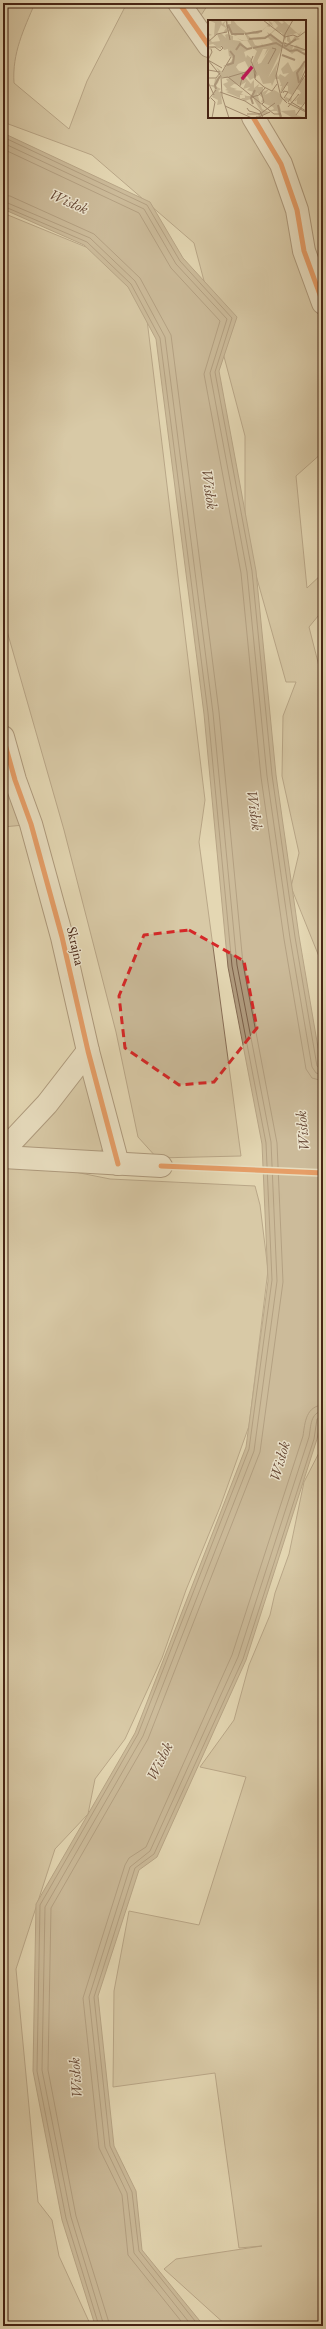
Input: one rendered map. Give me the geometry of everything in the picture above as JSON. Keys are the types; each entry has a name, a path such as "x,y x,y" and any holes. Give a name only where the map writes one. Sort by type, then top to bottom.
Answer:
{"street":[{"path":"179,3 208,45"},
{"path":"254,118 281,164 296,210 304,250 323,303"},
{"name":"Skrajna","path":"3,737 15,780 31,824 50,892 88,1051 118,1164"},
{"path":"3,1151 47,1104 88,1051"},
{"path":"3,1157 161,1166"}],"highlighted area":[{"path":"189,930 244,961 257,1028 214,1082 179,1085 125,1048 119,996 144,935"}],"shaded area":[{"path":"3,3 35,3 17,51 14,83 69,129 87,81 127,3 170,3 208,59 208,118 247,118 273,161 316,309 323,319 323,452 296,476 307,588 323,573 323,610 309,627 323,682 323,983 320,959 291,887 299,853 282,776 283,716 296,682 286,682 245,536 245,436 194,243 92,155 3,122"},
{"path":"185,3 209,3 198,20"},
{"path":"3,213 103,254 145,303 205,800 199,842 241,1156 157,1158 138,1137 116,1032 64,830 3,617"},
{"path":"3,761 24,825 3,827"},
{"path":"82,1076 87,1078 104,1147 100,1152 24,1147 22,1142"},
{"path":"3,1168 75,1172 110,1179 255,1186 260,1205 268,1270 249,1426 220,1507 186,1590 162,1658 125,1739 95,1779 88,1814 55,1849 16,1969 38,2202 52,2220 59,2256 91,2326 3,2326"},
{"path":"323,1445 323,2326 227,2326 164,2269 176,2259 262,2246 239,2248 215,2073 113,2087 114,1991 129,1911 199,1925 246,1777 200,1767 234,1720 249,1665 270,1615 275,1593 289,1554 304,1482"}],"water":[{"name":"Wisłok","path":"3,133 150,202 183,258 237,317 219,371 256,571 276,775 299,936 323,1077 323,1410 317,1439 246,1660 157,1857 139,1870 98,1996 114,2146 136,2191 142,2250 204,2326 95,2325 62,2220 33,2071 36,1904 135,1733 246,1447 268,1281 262,1144 228,967 204,714 156,339 128,287 84,245 3,209"}],"cycle path":[{"path":"179,3 208,45"},
{"path":"254,118 281,164 297,210 304,251 323,303"},
{"path":"3,737 15,780 31,824 62,937 88,1051 118,1164"},
{"path":"161,1166 323,1173"}]}
